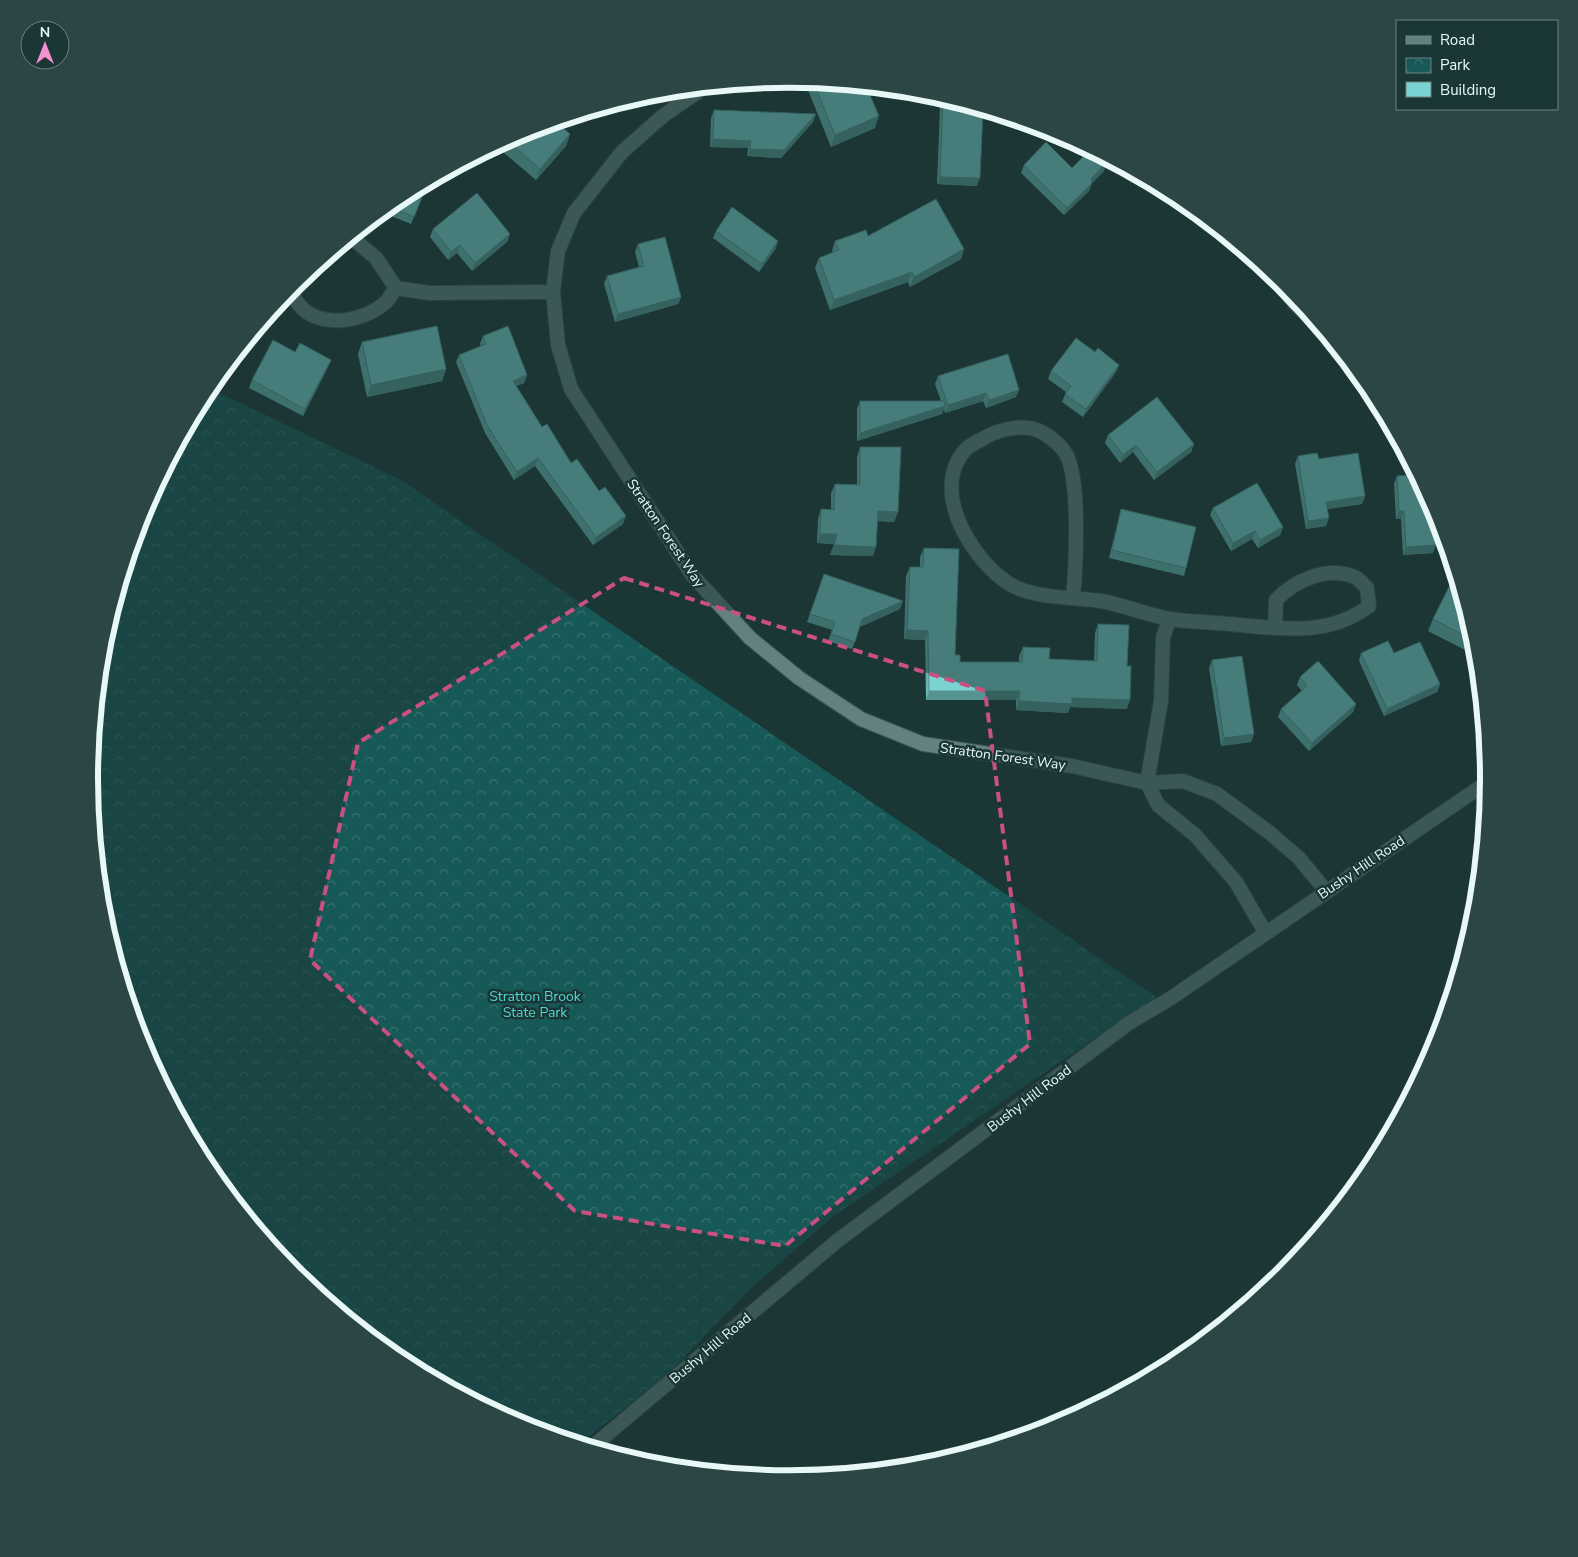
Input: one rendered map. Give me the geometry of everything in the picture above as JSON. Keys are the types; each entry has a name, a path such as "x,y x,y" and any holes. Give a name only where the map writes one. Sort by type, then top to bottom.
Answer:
{"street":[{"name":"Stratton Forest Way","path":"695,94 664,115 622,152 574,213 558,251 553,292 558,345 571,390 693,576 750,638 798,678 861,719 923,744 1072,766 1147,783 1182,781 1217,794 1270,832 1298,858 1326,891"},
{"path":"354,241 376,258 396,288 429,293 553,292"},
{"path":"294,297 301,309 321,320 334,322 353,318 373,309 386,301 396,288"},
{"path":"1073,597 1076,573 1076,486 1067,455 1052,439 1035,429 1018,427 991,434 968,448 958,463 952,482 954,508 965,537 1005,581 1024,592 1073,597 1136,608 1169,619 1275,628 1300,630 1323,627 1354,618 1370,606 1367,588 1356,578 1334,574 1305,578 1288,587 1276,600 1275,628"},
{"path":"1169,619 1163,638 1161,701 1147,783 1158,805 1195,835 1236,882 1265,932"},
{"name":"Bushy Hill Road","path":"598,1442 837,1242 1129,1023 1171,998 1480,787"}],"highlighted area":[{"path":"624,578 985,691 1030,1044 785,1246 575,1211 310,960 358,743"}],"green space":[{"name":"Stratton Brook State Park","path":"216,392 401,480 1159,999 1135,1011 831,1218 749,1290 666,1376 586,1439 525,1417 443,1377 368,1327 300,1267 269,1234 214,1162 169,1084 135,1001 111,913 99,824 99,733 111,644 135,556 169,473"}],"building":[{"path":"816,89 869,92 879,116 835,135"},
{"path":"943,105 983,115 980,178 940,177"},
{"path":"714,110 816,114 784,150 750,149 751,141 713,139"},
{"path":"561,126 570,134 540,169 513,145"},
{"path":"1046,142 1072,168 1085,155 1105,164 1091,179 1092,183 1067,208 1024,165"},
{"path":"424,192 414,217 397,210"},
{"path":"477,193 510,234 475,263 460,245 451,252 433,229"},
{"path":"936,199 964,249 914,277 912,272 834,300 819,258 839,250 835,241 866,230 868,236"},
{"path":"732,207 778,241 762,264 716,231"},
{"path":"665,237 681,297 618,314 607,276 644,266 638,244"},
{"path":"437,326 446,369 371,385 362,342"},
{"path":"508,326 527,375 513,381 542,427 547,424 571,463 577,459 599,491 605,487 626,516 596,537 538,458 517,472 487,425 459,355 486,344 483,336"},
{"path":"1076,338 1095,352 1098,348 1119,365 1086,409 1065,394 1071,386 1051,371"},
{"path":"273,340 295,352 300,343 331,360 305,409 252,380"},
{"path":"1008,354 1019,390 989,400 986,393 948,405 938,376"},
{"path":"1157,397 1194,444 1157,472 1136,445 1123,455 1108,435"},
{"path":"860,401 944,401 945,406 860,433"},
{"path":"860,447 901,447 898,512 878,511 876,547 834,545 837,534 820,534 821,509 834,510 835,484 860,485"},
{"path":"1317,453 1319,459 1358,453 1365,496 1326,502 1329,518 1308,521 1298,456"},
{"path":"1410,475 1436,536 1436,545 1406,547 1404,511 1399,511 1397,476"},
{"path":"1257,483 1283,527 1260,540 1255,531 1233,543 1213,508"},
{"path":"1121,509 1196,527 1186,568 1112,550"},
{"path":"924,548 959,549 955,655 960,655 960,662 1022,662 1023,647 1050,648 1049,659 1097,661 1098,624 1129,625 1127,666 1131,666 1130,700 1072,698 1072,704 1019,701 1020,691 929,691 928,631 907,630 910,567 923,567"},
{"path":"824,574 903,601 862,619 855,642 831,634 835,622 810,614"},
{"path":"1451,583 1465,636 1433,619"},
{"path":"1388,641 1394,653 1420,642 1440,684 1387,709 1361,653"},
{"path":"1242,656 1254,734 1224,738 1212,660"},
{"path":"1318,661 1356,704 1312,743 1281,709 1307,686 1300,677"}]}
